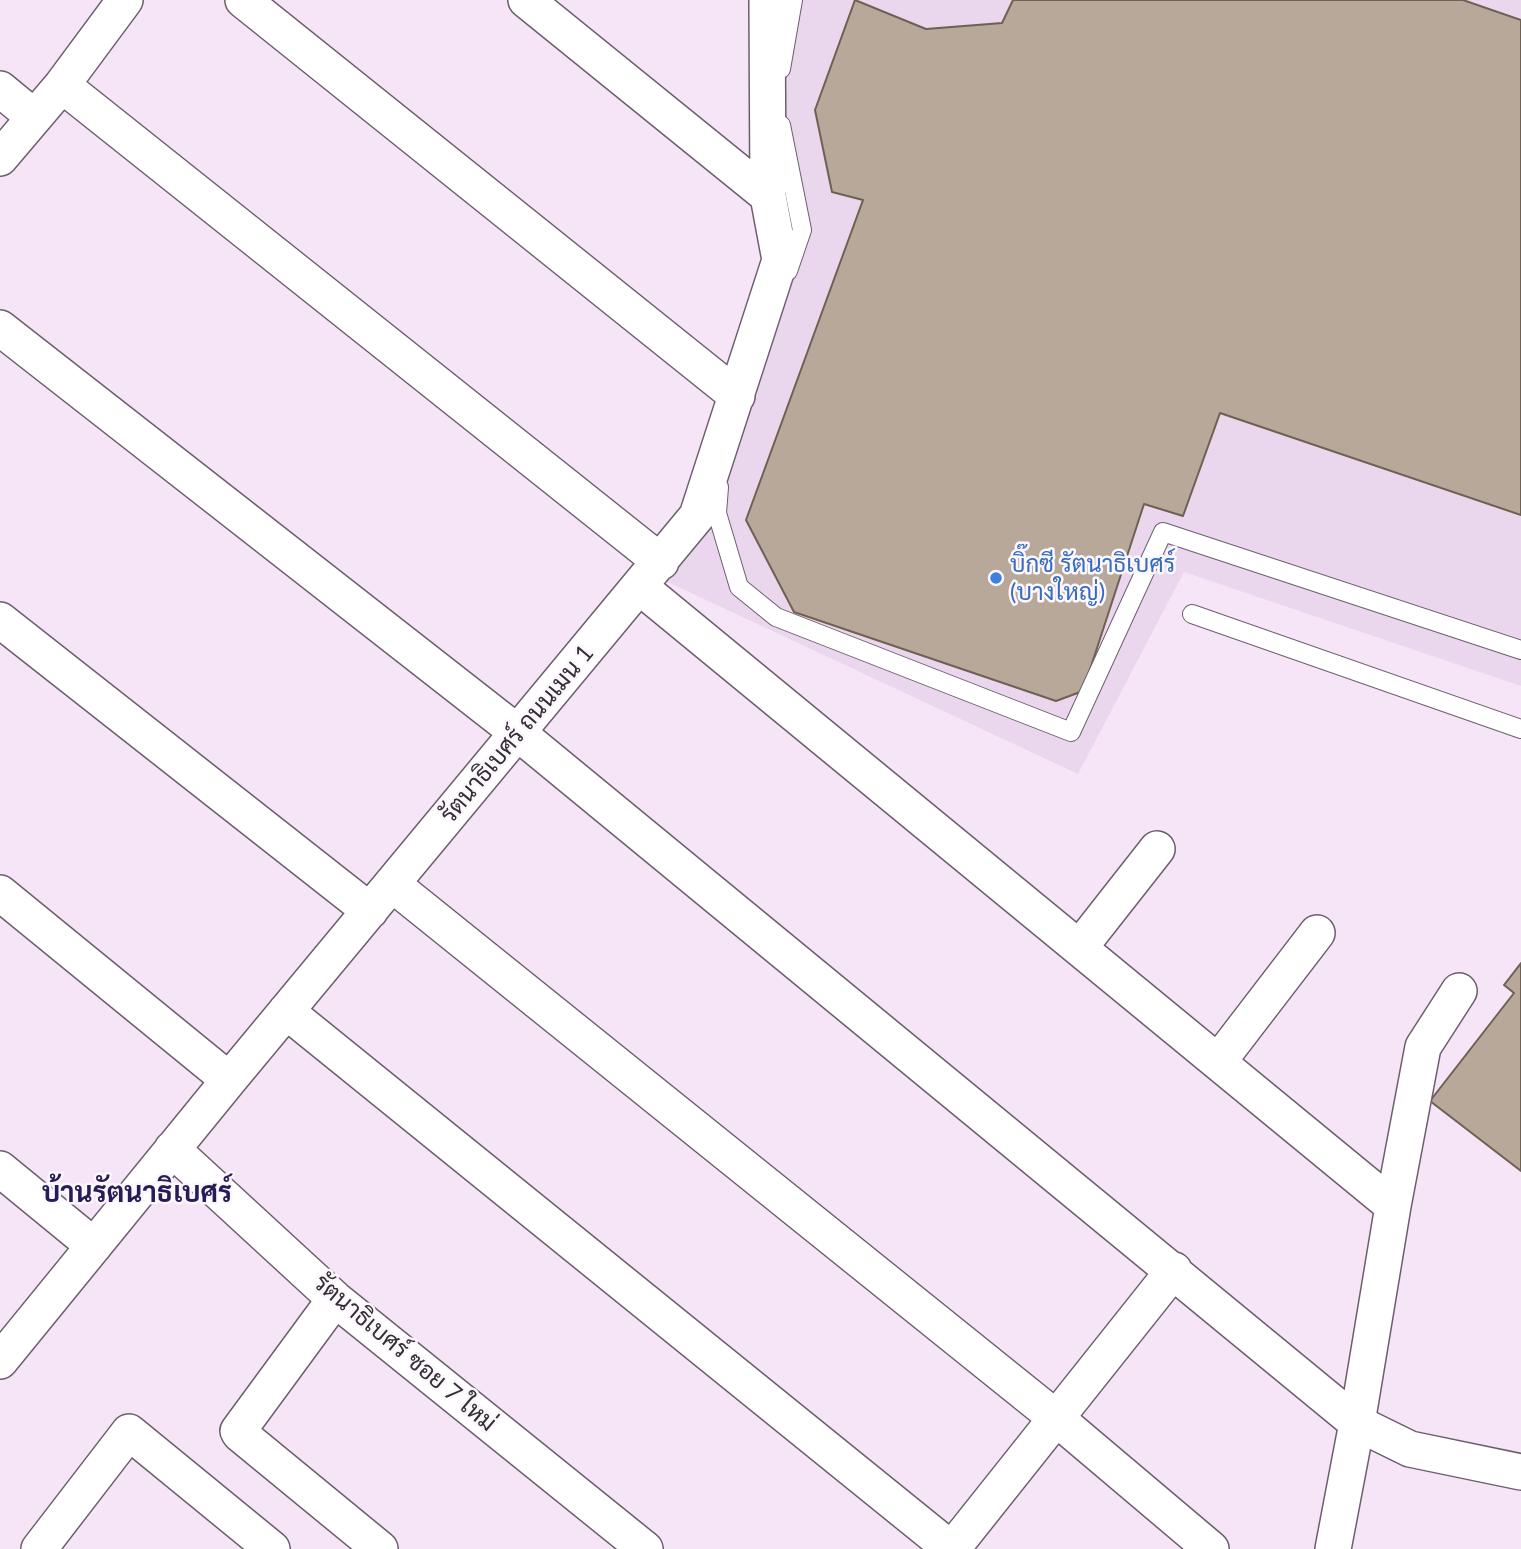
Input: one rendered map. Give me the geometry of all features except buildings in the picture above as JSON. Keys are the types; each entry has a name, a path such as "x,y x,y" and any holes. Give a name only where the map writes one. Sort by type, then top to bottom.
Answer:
{"street":[{"path":"0,158 62,85 125,0"},
{"path":"243,0 737,396"},
{"path":"526,0 768,196"},
{"name":"รัตนาธิเบศร์ ถนนเมน 1","path":"0,1361 172,1149 697,516 780,260 768,196 767,0"},
{"path":"62,85 650,575 1080,947 1393,1206"},
{"path":"0,89 34,117"},
{"path":"0,328 518,733 1357,1423 1410,1449 1521,1472"},
{"path":"0,620 370,911"},
{"path":"1080,947 1157,849"},
{"path":"392,884 1056,1418 1211,1549"},
{"path":"0,893 229,1080"},
{"path":"1218,1062 1317,933"},
{"path":"1333,1549 1423,1047 1459,992"},
{"path":"286,1011 952,1549 1174,1270"},
{"name":"รัตนาธิเบศร์ ซอย 7 ใหม่","path":"172,1149 335,1299 645,1549"},
{"path":"0,1169 94,1246"},
{"path":"335,1299 238,1430 380,1549"},
{"path":"39,1549 129,1432 272,1549"}],"lane":[{"path":"793,0 776,99 802,230 719,471 718,513 739,587 776,617 1071,732 1163,532 1521,650"},
{"path":"1192,614 1521,729"}],"shaded area":[{"path":"759,0 1521,0 1521,686 1184,572 1078,774 642,570 688,509 786,228"}],"place":[{"name":"บิ๊กซี รัตนาธิเบศร์ (บางใหญ่)","path":"996,578"}],"district":[{"name":"บ้านรัตนาธิเบศร์","path":"137,1193"}]}
